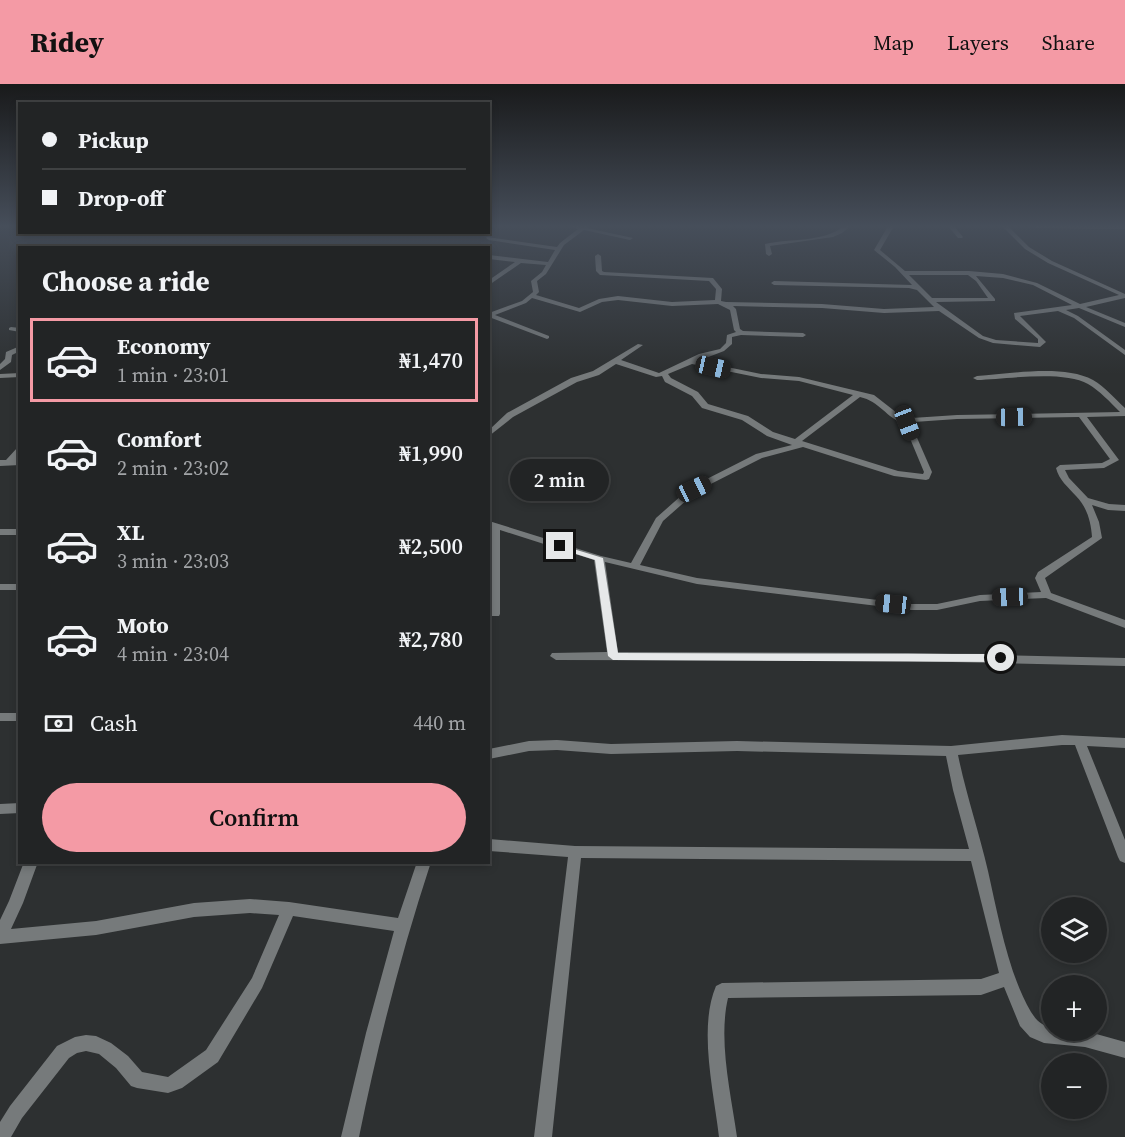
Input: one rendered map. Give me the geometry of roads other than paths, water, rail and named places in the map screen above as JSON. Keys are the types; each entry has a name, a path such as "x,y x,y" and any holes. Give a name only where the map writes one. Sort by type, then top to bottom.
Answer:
{"street":[{"path":"490,315 516,306 532,296 536,291 534,281 541,275"},
{"path":"627,275 711,279 718,285 722,303"},
{"path":"907,275 930,300 985,339 1036,345 1043,342 1015,316 1125,296"},
{"path":"930,300 993,300 972,275"},
{"path":"996,275 1035,284 1125,325"},
{"path":"1079,275 1125,296"},
{"path":"774,283 909,286 921,289"},
{"path":"532,296 580,310 601,300 618,298 672,304 829,306 884,311 941,309"},
{"path":"722,303 734,309 737,330 741,333"},
{"path":"1061,309 1076,317 1125,353"},
{"path":"490,315 547,337"},
{"path":"11,329 18,330"},
{"path":"615,361 652,374 663,374 725,348 729,344 729,336 741,333 803,335"},
{"path":"490,433 510,415 615,361 640,345"},
{"path":"0,368 8,360 9,354 18,349"},
{"path":"663,374 668,380 694,394 705,406 745,418 756,427 798,444 897,474 926,477 928,472 907,423 893,417 881,402 859,394 799,380 760,376 691,362"},
{"path":"0,376 18,375"},
{"path":"977,378 1054,375 1081,378 1093,384 1125,413"},
{"path":"634,567 659,520 694,489 759,456 798,444 859,394"},
{"path":"907,423 912,420 957,417 1082,416 1125,413"},
{"path":"1047,595 1040,578 1042,574 1097,538 1096,524 1085,500 1063,477 1060,468 1104,465 1115,459 1082,416"},
{"path":"5,463 18,452"},
{"path":"1085,500 1108,507 1125,508"},
{"path":"495,614 492,525 599,558 708,583 911,607 937,607 980,598 1047,595 1125,624"},
{"path":"0,532 18,532"},
{"path":"599,558 613,656"},
{"path":"0,586 18,587"},
{"path":"556,656 1059,658 1125,662"},
{"path":"0,717 18,717"},
{"path":"490,754 529,746 557,745 611,749 737,746 951,751 1079,741 1125,742"},
{"path":"1079,741 1125,857"},
{"path":"951,751 958,790 977,855 1006,977 1022,1013 1035,1031 1049,1036 1072,1037 1125,1050"},
{"path":"0,809 18,808"},
{"path":"490,845 575,852 977,855"},
{"path":"543,1137 575,852"},
{"path":"0,936 16,903 30,864"},
{"path":"350,1137 365,1065 402,925 423,864"},
{"path":"0,936 96,928 194,910 250,906 289,909 402,925"},
{"path":"1,1137 16,1112 63,1052 72,1045 87,1043 109,1049 121,1058 137,1080 168,1084 184,1077 212,1056 257,983 289,909"},
{"path":"728,1137 717,1030 722,991 981,987 1006,977"}]}
